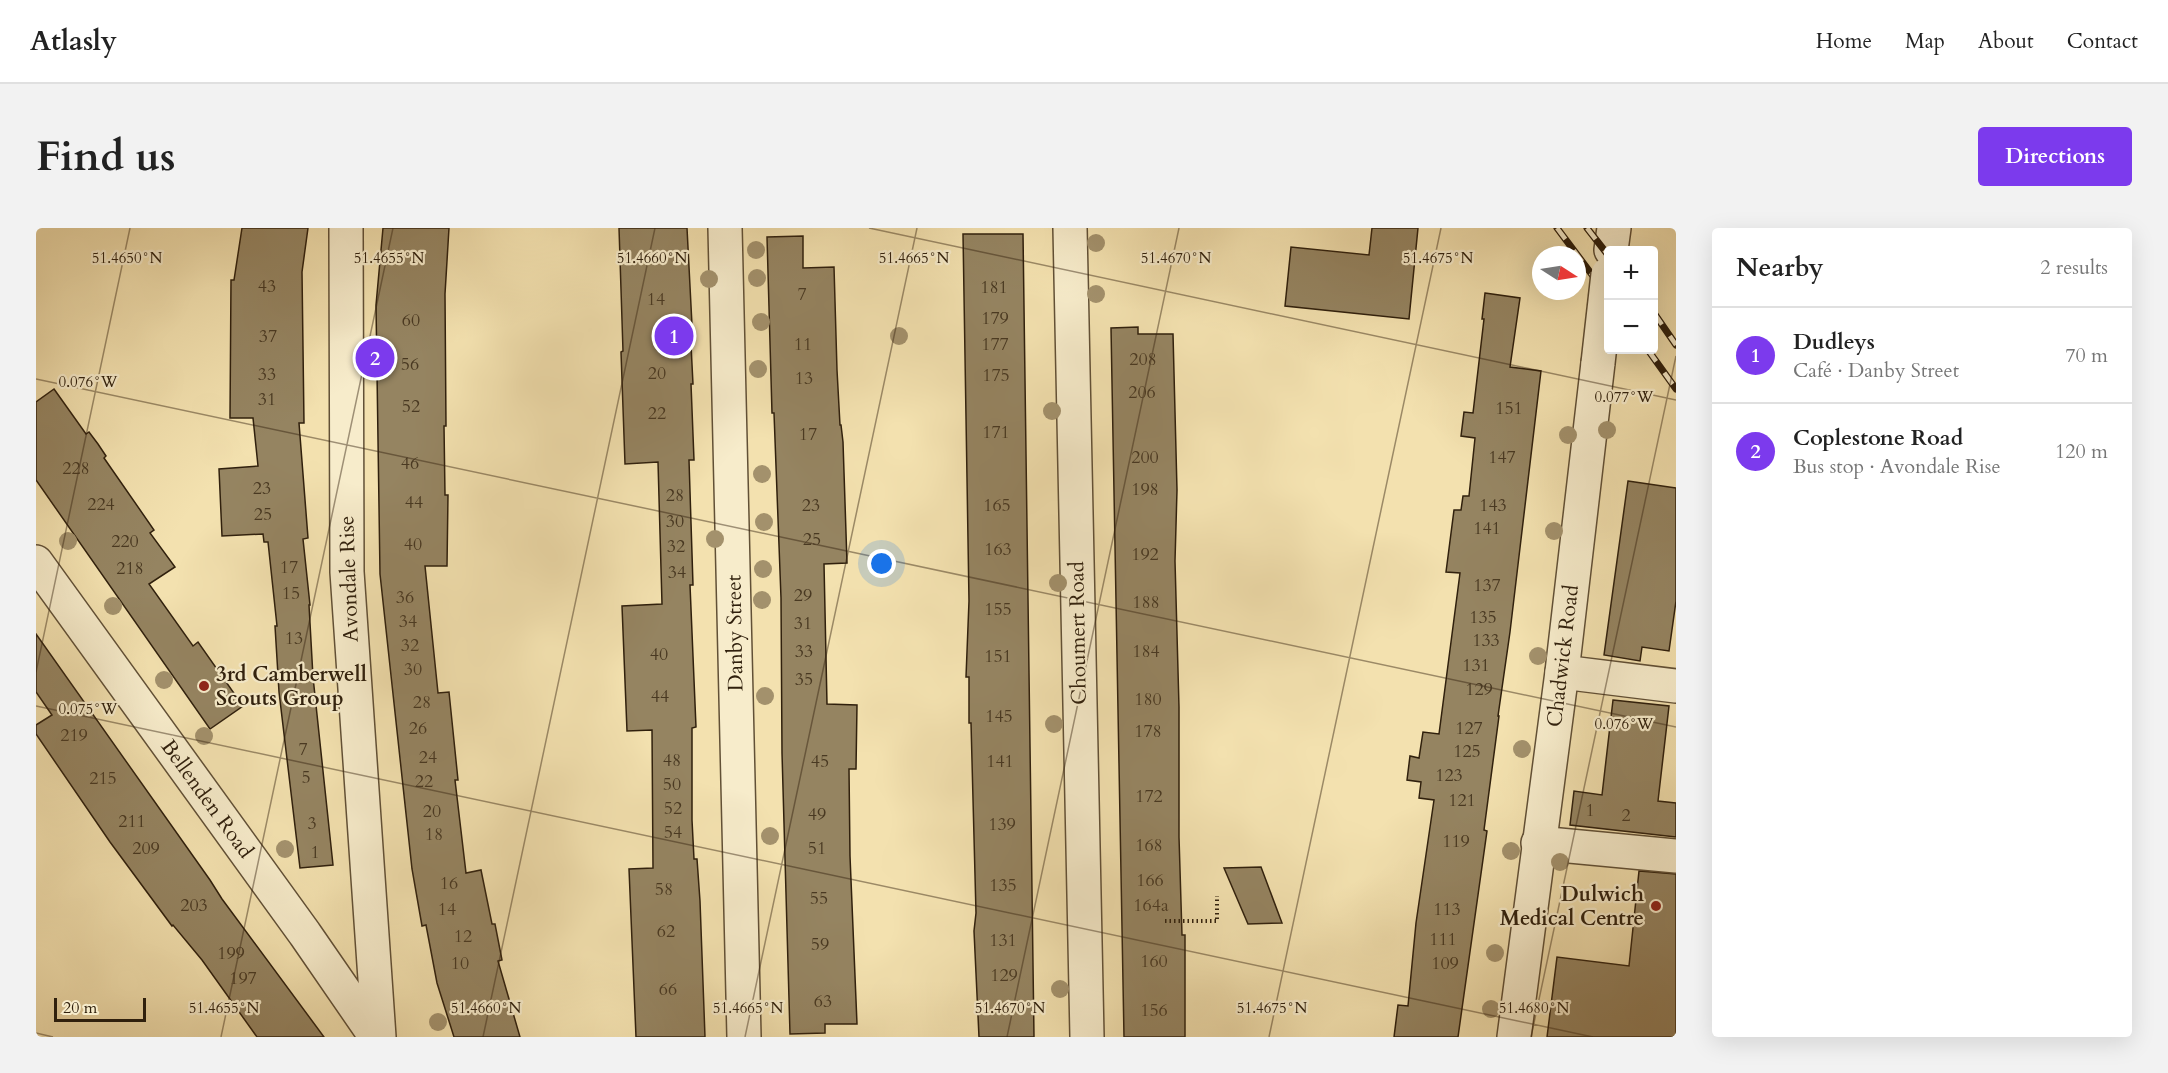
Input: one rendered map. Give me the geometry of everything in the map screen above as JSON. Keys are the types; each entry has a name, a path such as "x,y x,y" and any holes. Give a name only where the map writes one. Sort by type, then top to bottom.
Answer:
{"street":[{"name":"Avondale Rise","path":"346,228 347,572 377,1037"},
{"name":"Danby Street","path":"725,228 744,1037"},
{"name":"Choumert Road","path":"1070,228 1087,1037"},
{"path":"1612,246 1614,228"},
{"name":"Chadwick Road","path":"1514,1037 1562,672 1605,300"},
{"name":"Bellenden Road","path":"36,562 377,1037"},
{"path":"1562,672 1676,686"},
{"path":"1538,843 1676,856"}],"path":[{"path":"1165,921 1217,921 1217,896"}],"building":[{"path":"242,228 308,228 302,272 304,423 299,423 308,538 303,539 310,605 313,677 333,865 300,868 279,692 275,626 277,626 268,542 264,542 263,534 222,536 219,469 258,466 253,418 230,418 231,280 234,280"},
{"path":"383,228 449,228 445,294 446,426 444,426 445,495 448,495 447,566 425,566 438,693 449,692 458,780 455,780 466,873 481,870 502,960 498,961 520,1037 454,1037 437,983 426,925 422,926 412,869 380,574 376,305"},
{"path":"619,228 687,228 692,325 690,325 694,460 689,460 693,585 690,585 696,727 692,728 692,820 694,859 697,859 700,901 705,1037 636,1037 629,869 653,868 652,730 627,731 622,606 662,604 658,462 625,464"},
{"path":"1372,228 1418,228 1409,319 1285,306 1291,247 1369,255"},
{"path":"963,234 1023,234 1034,1037 979,1037 974,931 976,913 971,723 969,723 969,677 966,677 969,601"},
{"path":"803,236 803,268 834,267 847,563 824,564 827,704 857,705 856,769 849,769 857,1024 825,1024 825,1033 790,1034 782,753 781,598 774,413 772,413 767,237"},
{"path":"1485,293 1520,298 1510,367 1541,371 1484,830 1487,831 1458,1037 1394,1037 1398,1005 1408,1006 1416,923 1434,800 1419,798 1421,782 1407,780 1410,756 1419,758 1423,732 1439,734 1460,573 1446,572 1454,510 1461,510 1463,496 1469,496 1475,438 1461,436 1464,412 1473,413"},
{"path":"1138,327 1138,334 1173,334 1177,490 1175,561 1179,707 1179,837 1182,935 1185,935 1185,1037 1124,1037 1111,328"},
{"path":"54,389 86,434 89,432 98,444 106,456 104,458 154,530 150,533 175,567 149,584 193,646 198,642 243,706 210,729 36,480 36,402"},
{"path":"1628,481 1676,488 1676,601 1669,651 1642,647 1640,661 1604,655"},
{"path":"36,634 222,899 324,1037 257,1037 202,960 172,926 110,842 36,734 36,725 52,715 36,692"},
{"path":"1613,700 1669,706 1658,801 1676,803 1676,837 1570,825 1574,791 1602,795"},
{"path":"1261,867 1282,923 1248,924 1224,868"},
{"path":"1639,871 1676,874 1676,1037 1547,1037 1557,957 1629,966"}],"railway":[{"path":"1557,228 1604,291"},
{"path":"1587,228 1604,250"},
{"path":"1658,319 1676,345"},
{"path":"1651,354 1676,389"}],"place":[{"name":"Dudleys","path":"674,336"},
{"name":"Coplestone Road","path":"375,358"},
{"name":"3rd Camberwell Scouts Group","path":"204,686"},
{"name":"Dulwich Medical Centre","path":"1656,906"}]}
